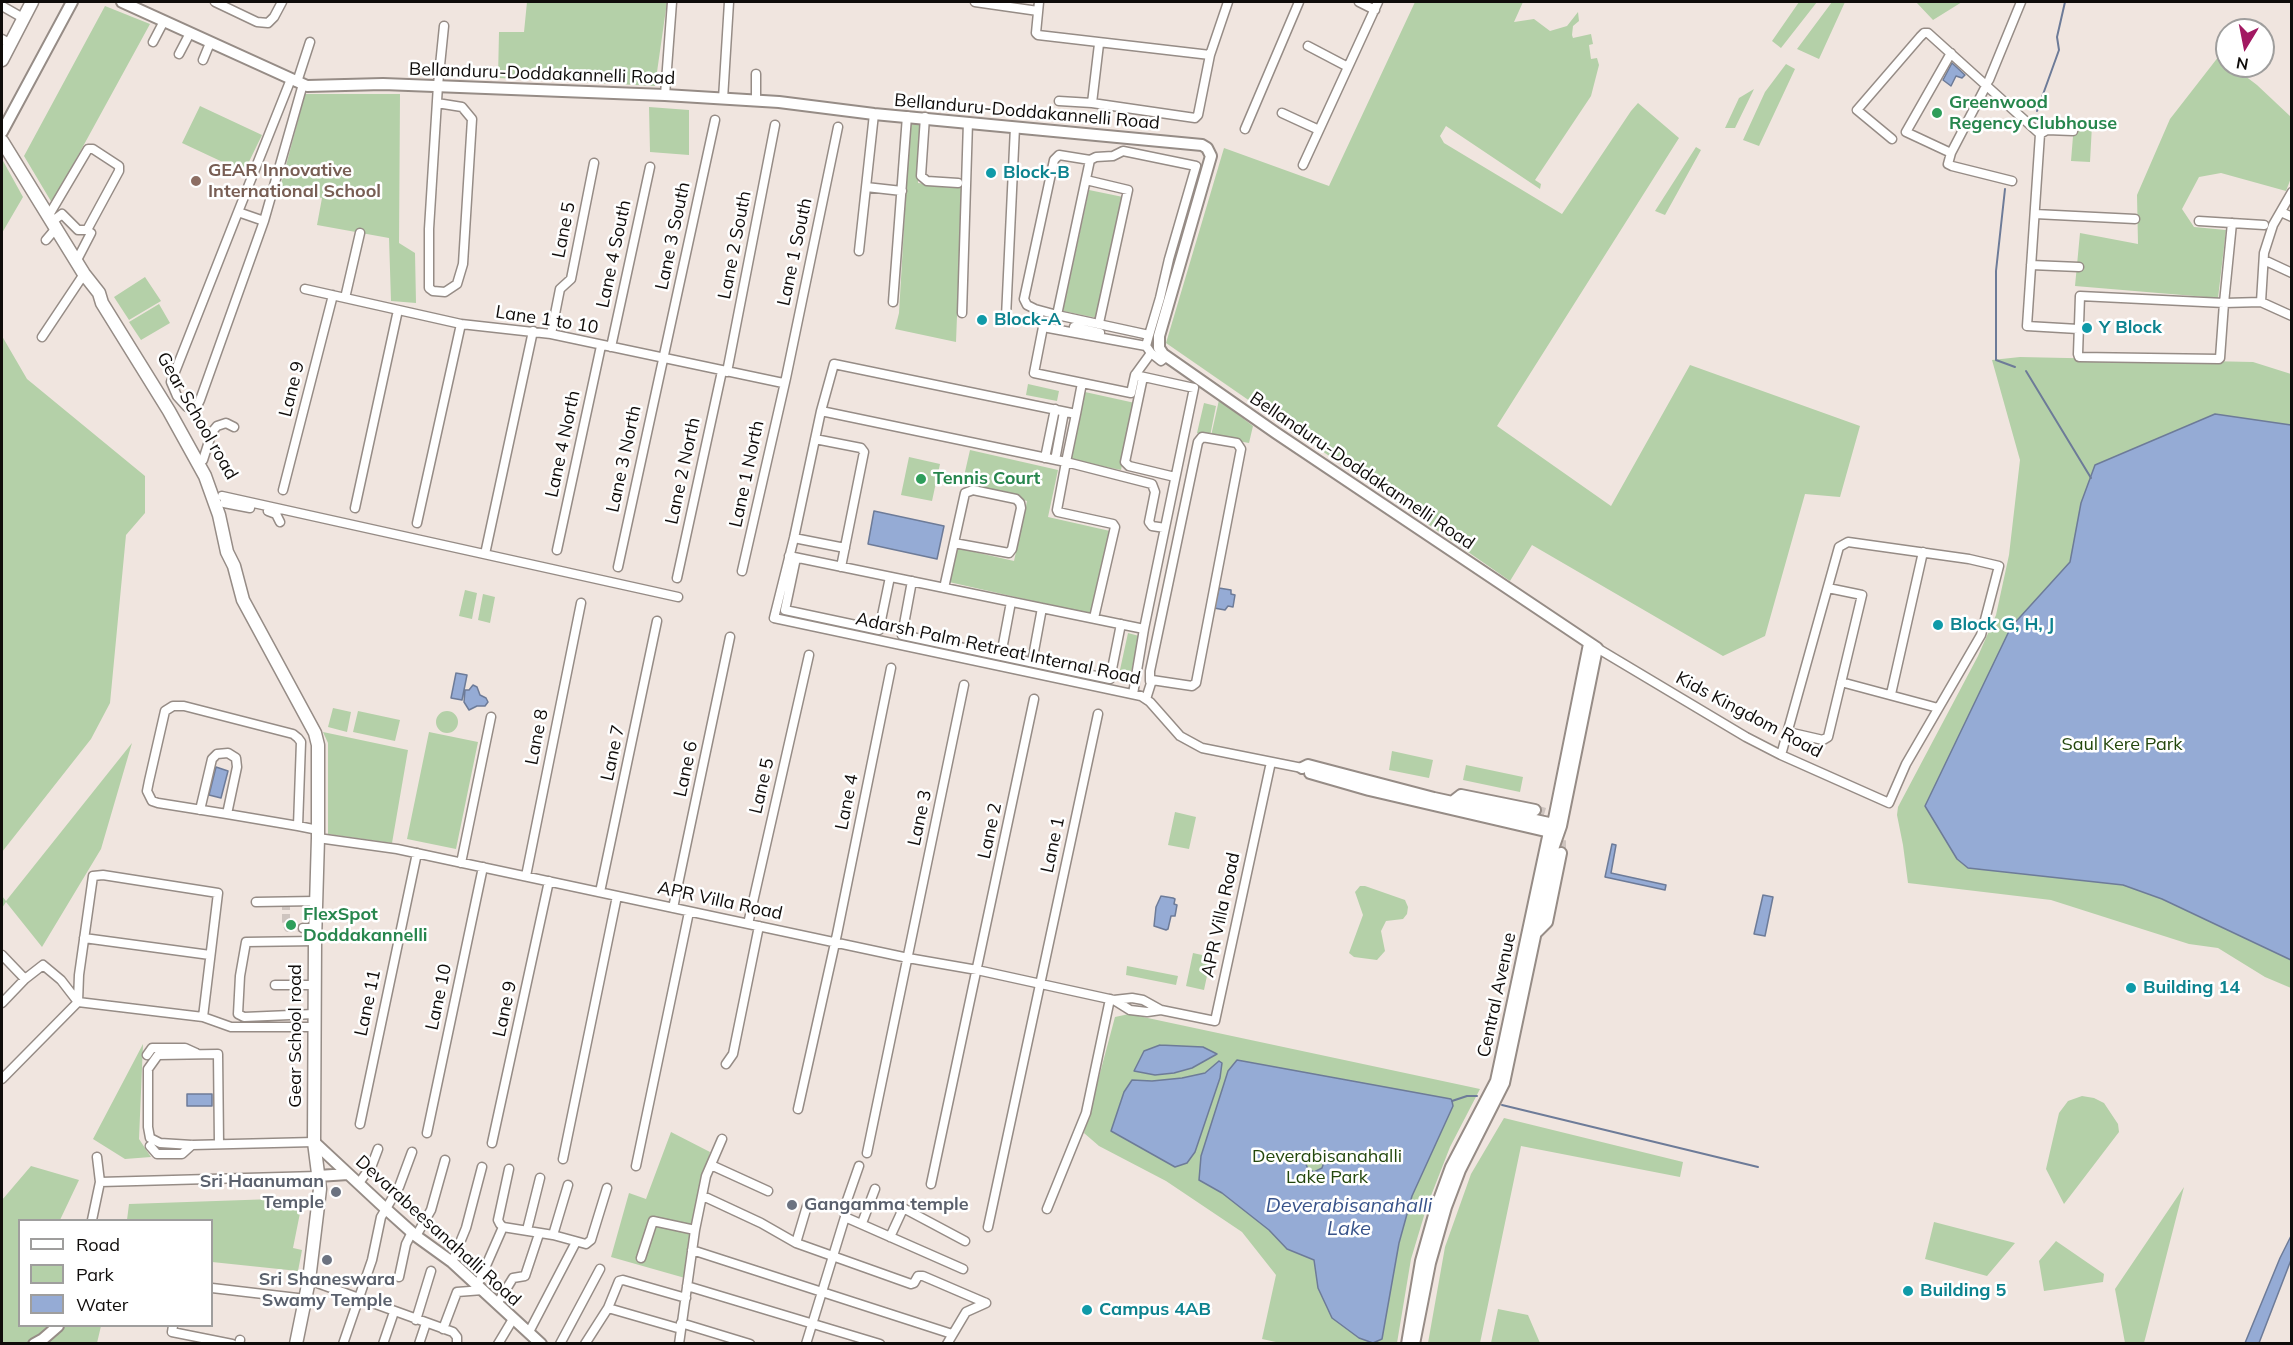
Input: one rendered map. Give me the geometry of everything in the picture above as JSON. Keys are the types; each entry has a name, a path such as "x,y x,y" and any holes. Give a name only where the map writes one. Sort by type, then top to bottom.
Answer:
{"main road":[{"path":"2,60 5,41 32,2"},
{"name":"Gear School road","path":"2,141 53,221 72,257 173,404 219,494 236,552 234,566"},
{"name":"Gear School road","path":"173,404 219,494 227,552 234,566 243,600 315,733 318,760 318,834 316,901 311,932 314,985 314,1142 320,1190 309,1280 296,1344"}],"street":[{"path":"2,132 72,2"},
{"name":"Bellanduru-Doddakannelli Road","path":"122,2 140,6 210,43 307,86 383,84 665,95 756,101 1202,145 1207,148 1211,156 1159,336 1159,348 1166,357 1593,646"},
{"path":"215,2 257,22 268,23 282,2"},
{"path":"665,95 672,2"},
{"path":"723,99 729,2"},
{"path":"976,2 1038,6 1036,33 1038,35 1099,44 1210,55"},
{"path":"1059,101 1092,103 1197,117 1210,55 1228,2"},
{"path":"1245,129 1299,2"},
{"path":"1303,165 1376,6 1359,2"},
{"path":"2012,182 1948,164 1951,153 1988,82 2021,2"},
{"path":"2,6 23,18"},
{"path":"153,42 165,21"},
{"path":"437,103 462,107 472,119 463,264 457,284 445,292 433,291 429,288 429,229 438,86 444,26"},
{"path":"179,54 190,33"},
{"path":"1892,139 1858,111 1858,108 1924,33 1929,34 1988,82 2040,134 2026,326 2078,329"},
{"path":"297,82 238,212 171,382 173,404 192,408 197,406 200,400 264,221 297,82 310,42"},
{"path":"203,60 210,43"},
{"path":"1092,103 1099,44"},
{"path":"1308,46 1348,67"},
{"path":"1951,53 1906,131 1951,153"},
{"path":"756,74 756,101"},
{"path":"1282,113 1319,130"},
{"path":"859,251 874,114"},
{"path":"893,303 907,116"},
{"path":"925,117 921,176 927,182 958,183"},
{"name":"Lane 3 South","path":"663,358 716,120"},
{"path":"962,313 968,122"},
{"name":"Lane 2 South","path":"725,371 775,125"},
{"name":"Lane 1 South","path":"783,383 838,127"},
{"path":"1006,317 1015,127"},
{"path":"2040,134 2047,130 2073,131"},
{"path":"46,240 53,221 88,149 93,149 119,166 119,171 87,230 78,230 62,214 53,221"},
{"path":"1149,335 1035,309 1027,305 1023,298 1054,160 1059,155 1090,159 1096,156 1113,156 1123,151 1196,166 1168,259 1149,335 1148,350 1131,393 1034,373 1043,327 1148,350 1161,361 1166,357"},
{"path":"1058,315 1090,159"},
{"name":"Lane 5","path":"551,334 560,289 571,279 594,163"},
{"name":"Lane 4 South","path":"611,347 650,167"},
{"path":"1086,180 1128,190 1099,323"},
{"path":"866,187 902,191"},
{"path":"2261,302 2264,260 2274,225 2292,192"},
{"path":"238,212 264,221"},
{"path":"2281,212 2292,217"},
{"path":"2035,214 2135,219"},
{"path":"2199,221 2264,225"},
{"path":"2232,223 2224,303 2219,359 2079,357 2080,296 2224,303 2261,302 2292,316"},
{"path":"72,257 91,233"},
{"path":"345,298 360,233"},
{"path":"2264,260 2292,273"},
{"path":"2031,265 2079,267"},
{"path":"42,337 84,274"},
{"name":"Lane 1 to 10","path":"305,289 461,324 551,334 783,383"},
{"name":"Lane 9","path":"283,490 333,295"},
{"path":"355,508 398,310"},
{"path":"417,523 461,324"},
{"path":"1074,327 1118,337 1117,342"},
{"path":"485,554 533,331"},
{"name":"Lane 4 North","path":"557,550 601,346"},
{"name":"Lane 3 North","path":"618,567 663,358"},
{"path":"890,577 879,630 785,610 794,538 832,364 1076,414"},
{"name":"Lane 2 North","path":"677,578 725,371"},
{"path":"1133,694 1144,628 1194,388 1139,376"},
{"path":"1139,376 1125,462 1129,466 1175,477"},
{"name":"Lane 1 North","path":"742,571 783,383"},
{"path":"1082,383 1057,510 1115,526 1094,618"},
{"path":"821,411 1066,462 1152,483 1155,492 1149,522 1152,526 1165,528"},
{"path":"1056,455 1060,411"},
{"path":"1045,458 1060,411"},
{"path":"203,460 212,432 217,426 226,423 234,427"},
{"path":"1146,699 1198,442 1202,437 1237,443 1240,449 1196,683 1192,686 1154,679 1150,681"},
{"path":"815,439 861,448 864,452 841,567"},
{"path":"944,588 965,493 969,490 1016,500 1020,503 1017,528 1012,549 1009,552 954,543"},
{"path":"219,494 678,597"},
{"path":"219,494 273,512 279,517 280,522"},
{"path":"794,538 845,548"},
{"path":"1781,755 1839,547 1842,544 1848,542 1923,552 1999,566 1981,635 1938,708 1841,682"},
{"path":"1891,694 1923,552"},
{"path":"793,557 1144,628"},
{"name":"Adarsh Palm Retreat Internal Road","path":"793,557 774,618 1133,694 1146,699 1180,736 1202,748 1302,768 1308,765 1439,804 1555,829"},
{"path":"912,581 902,635 1110,679 1121,624"},
{"path":"1788,732 1823,740 1828,737 1862,595 1828,588"},
{"path":"1001,655 1011,602"},
{"name":"Lane 8","path":"526,876 581,603"},
{"path":"1032,662 1042,608"},
{"name":"Lane 7","path":"600,892 657,621"},
{"name":"Lane 6","path":"673,909 730,637"},
{"name":"Kids Kingdom Road","path":"1593,646 1736,731 1781,755 1889,803 1906,764 1938,708"},
{"name":"Central Avenue","path":"1414,1344 1430,1263 1446,1207 1460,1170 1504,1083 1593,646"},
{"name":"Lane 5","path":"748,924 809,655"},
{"name":"Lane 4","path":"835,943 891,668"},
{"name":"Lane 3","path":"908,958 964,685"},
{"name":"Lane 2","path":"977,970 1034,699"},
{"name":"APR Villa Road","path":"300,758 301,742 293,734 184,706 173,706 165,711 147,791 152,801 158,803 298,826 318,834 1112,1000 1143,999 1161,1010 1215,1021 1271,762"},
{"name":"Lane 1","path":"1041,984 1098,714"},
{"path":"461,863 491,717"},
{"path":"201,810 212,759 217,754 228,753 236,758 237,767 227,814"},
{"path":"298,826 300,758 318,760"},
{"path":"1452,802 1461,795 1535,810"},
{"name":"Adarsh Palm Retreat Internal Road","path":"1439,804 1452,802 1555,829"},
{"name":"Central Avenue","path":"1407,1344 1421,1261 1436,1208 1451,1167 1496,1081 1555,829"},
{"name":"Lane 11","path":"360,1124 417,853"},
{"path":"1536,933 1547,922 1561,853"},
{"name":"Lane 10","path":"427,1133 483,867"},
{"path":"2,1079 78,1002 79,975 93,876 171,880 218,892 203,1017"},
{"name":"Lane 9","path":"492,1143 549,881"},
{"path":"563,1159 617,896"},
{"path":"256,902 316,901"},
{"path":"636,1166 689,912"},
{"path":"726,1064 733,1054 759,926"},
{"path":"311,932 246,942 240,976 238,1014 244,1017 314,1021"},
{"path":"84,938 210,955"},
{"path":"798,1109 835,943"},
{"path":"2,955 25,979"},
{"path":"867,1153 908,958"},
{"path":"2,1003 25,979 43,965 61,980 78,1002 203,1017 231,1027 314,1021"},
{"path":"931,1184 977,970"},
{"path":"61,980 79,975"},
{"path":"988,1227 1041,984"},
{"path":"275,985 314,985"},
{"path":"1047,1209 1086,1113 1112,1000"},
{"path":"147,1055 152,1048 185,1048 198,1054"},
{"path":"219,1144 218,1054 159,1055 148,1069 150,1138 160,1143 192,1145 314,1142"},
{"path":"679,1344 695,1230 706,1176 722,1139"},
{"name":"Devarabeesanahalli Road","path":"314,1142 414,1234 481,1287 535,1340"},
{"path":"150,1146 157,1154 182,1154 192,1145"},
{"path":"359,1183 372,1165 378,1149"},
{"path":"342,1344 372,1260 381,1217 399,1187 412,1152"},
{"path":"92,1219 100,1182 97,1157"},
{"path":"399,1277 406,1244 431,1210 445,1160"},
{"path":"711,1165 768,1191"},
{"path":"806,1344 834,1256 845,1217 845,1206 860,1166"},
{"path":"452,1262 466,1228 482,1167"},
{"path":"509,1169 498,1220 504,1227 553,1235 586,1244 591,1240 607,1188"},
{"path":"100,1182 348,1174"},
{"path":"527,1230 540,1178"},
{"path":"553,1235 568,1185"},
{"path":"862,1224 874,1189"},
{"path":"703,1196 761,1223 796,1243 911,1284 918,1276 923,1276 986,1302 966,1312 947,1344"},
{"path":"796,1243 807,1206"},
{"path":"890,1237 905,1209 965,1241"},
{"path":"845,1217 963,1269"},
{"path":"641,1258 653,1221 695,1230"},
{"path":"444,1329 457,1292 481,1287 504,1227"},
{"path":"497,1304 513,1278 525,1276 539,1234"},
{"path":"535,1340 576,1242"},
{"path":"692,1250 822,1290 952,1334"},
{"path":"560,1344 600,1269"},
{"path":"416,1320 431,1271"},
{"path":"309,1280 456,1334 457,1344"},
{"path":"585,1344 608,1308 617,1282 620,1280 686,1298"},
{"path":"687,1286 880,1344"},
{"path":"213,1288 306,1299"},
{"path":"608,1308 750,1344"},
{"path":"383,1344 394,1312"},
{"path":"498,1344 513,1320"},
{"path":"419,1344 426,1323"},
{"path":"34,1344 57,1327"},
{"path":"173,1327 172,1332 237,1342"}],"green space":[{"path":"527,2 667,2 655,86 498,78 499,32 524,32"},
{"path":"1415,2 1523,2 1514,22 1534,19 1550,31 1567,26 1578,12 1579,21 1573,26 1573,38 1591,34 1593,44 1589,45 1591,59 1597,58 1599,65 1591,96 1535,180 1541,184 1540,189 1446,126 1440,136 1444,143 1562,214 1638,103 1679,138 1497,426 1611,506 1690,365 1860,426 1840,497 1805,494 1765,636 1723,656 1532,545 1510,581 1166,343 1224,148 1329,186"},
{"path":"1799,2 1817,2 1781,48 1772,41"},
{"path":"1832,2 1845,2 1819,59 1797,49"},
{"path":"1916,2 1962,2 1933,20"},
{"path":"105,6 150,24 52,203 24,156"},
{"path":"2215,61 2215,78 2248,78 2291,117 2291,178 2286,191 2221,173 2199,177 2182,209 2194,227 2226,230 2218,298 2075,286 2080,233 2138,244 2137,195 2170,119"},
{"path":"1786,64 1795,69 1759,146 1743,140 1765,92"},
{"path":"1754,89 1735,128 1725,128 1739,98"},
{"path":"305,94 400,94 399,243 415,253 416,303 391,301 389,238 317,225 322,198 280,188"},
{"path":"200,106 262,135 244,172 182,143"},
{"path":"649,107 689,110 689,155 650,152"},
{"path":"910,124 922,125 918,183 962,187 956,342 895,329 899,313"},
{"path":"2074,124 2092,125 2090,162 2071,161"},
{"path":"1696,147 1701,150 1665,215 1655,211"},
{"path":"2,159 23,197 2,233"},
{"path":"1089,190 1123,197 1097,318 1063,311"},
{"path":"145,277 161,301 129,320 114,297"},
{"path":"159,304 170,323 141,340 129,322"},
{"path":"2,336 27,379 145,476 145,513 126,535 110,703 91,739 2,852"},
{"name":"Saul Kere Park","path":"2020,357 2253,362 2291,374 2291,988 2265,977 2218,948 2189,944 2051,900 1908,883 1897,815 1898,807 1978,656 1996,615 2009,555 2020,460 1992,360"},
{"path":"1028,384 1059,391 1057,401 1026,395"},
{"path":"1085,392 1135,403 1121,470 1071,460"},
{"path":"1219,400 1253,426 1249,443 1211,436"},
{"path":"1204,403 1216,406 1210,436 1197,433"},
{"path":"970,450 1058,470 1048,517 1110,531 1091,614 949,582 957,548 1014,561 1027,501 962,485"},
{"name":"Tennis Court","path":"909,457 940,464 932,501 901,495"},
{"path":"465,590 477,593 472,619 459,616"},
{"path":"483,594 495,597 490,623 478,620"},
{"path":"1128,633 1139,636 1129,682 1118,679"},
{"path":"333,708 351,712 347,732 328,727"},
{"path":"358,711 400,720 395,741 353,732"},
{"path":"447,711 457,718 458,722 451,732 447,733 437,726 436,722 443,712"},
{"path":"323,732 408,750 392,843 328,834 328,743"},
{"path":"429,732 478,742 456,849 407,839"},
{"path":"132,743 101,849 42,947 6,902 2,908 2,896 6,901"},
{"path":"1392,751 1433,760 1429,778 1389,770"},
{"path":"1466,765 1523,777 1520,792 1463,780"},
{"path":"1175,812 1196,817 1189,849 1168,845"},
{"path":"1360,886 1405,900 1408,907 1403,919 1386,921 1381,931 1385,951 1377,960 1354,957 1349,953 1363,915 1355,892"},
{"path":"1193,953 1211,957 1204,990 1186,986"},
{"path":"1127,966 1178,976 1176,985 1126,975"},
{"name":"Deverabisanahalli Lake Park","path":"1129,1014 1480,1089 1450,1147 1427,1206 1411,1259 1397,1343 1285,1344 1262,1339 1276,1275 1242,1232 1166,1181 1099,1146 1084,1133 1115,1017"},
{"path":"143,1044 139,1139 151,1157 125,1159 93,1139"},
{"path":"2082,1096 2104,1103 2118,1124 2119,1132 2064,1204 2046,1169 2059,1113 2068,1101"},
{"path":"1504,1118 1683,1162 1680,1177 1521,1146 1480,1343 1428,1343 1445,1247 1471,1174"},
{"path":"671,1132 710,1152 696,1209 685,1278 611,1257 629,1193 646,1199"},
{"path":"31,1166 79,1180 60,1219 18,1219 18,1327 101,1327 97,1343 2,1344 2,1200"},
{"path":"2184,1187 2144,1343 2125,1343 2115,1289"},
{"path":"303,1198 293,1248 302,1250 298,1271 213,1262 213,1219 127,1219 129,1204"},
{"path":"1934,1222 2015,1243 1987,1276 1925,1259"},
{"path":"2056,1241 2104,1274 2103,1282 2044,1291 2039,1261"},
{"path":"1498,1309 1528,1315 1540,1343 1491,1343"}],"water":[{"path":"1952,63 1965,75 1962,78 1956,76 1951,86 1943,80"},
{"name":"Saul Kere Park","path":"2215,414 2291,425 2291,960 2162,899 2123,885 1968,868 1957,859 1925,806 2011,627 2070,562 2081,503 2095,465"},
{"path":"874,511 944,526 937,559 868,544"},
{"path":"1219,588 1231,590 1231,594 1235,595 1233,607 1228,606 1225,610 1214,608"},
{"path":"456,673 467,675 462,700 451,698"},
{"path":"473,685 488,702 485,706 477,706 469,710 464,702 465,690 469,690"},
{"path":"216,767 228,771 221,798 209,795"},
{"path":"1612,844 1616,845 1611,873 1666,885 1665,890 1605,877"},
{"path":"1763,895 1773,897 1765,936 1754,934"},
{"path":"1161,896 1175,899 1174,904 1177,905 1175,916 1171,916 1166,930 1154,926 1156,907"},
{"path":"1160,1045 1203,1047 1217,1054 1192,1068 1174,1073 1155,1075 1134,1071 1144,1051"},
{"name":"Deverabisanahalli Lake","path":"1237,1060 1451,1099 1453,1106 1412,1196 1399,1243 1382,1339 1373,1343 1359,1338 1332,1318 1318,1288 1314,1260 1287,1249 1269,1230 1222,1193 1199,1180 1201,1156 1228,1071","holes":["1314,1153 1322,1156 1324,1162 1322,1168 1314,1172 1308,1169 1305,1162 1308,1156"]},
{"path":"1219,1061 1222,1063 1220,1078 1195,1152 1187,1163 1175,1167 1111,1131 1124,1092 1132,1080 1152,1081 1205,1073"},
{"path":"187,1094 212,1094 212,1106 187,1106"},
{"path":"2291,1236 2291,1260 2259,1343 2245,1343 2280,1258"}],"waterway":[{"path":"2037,111 2059,50 2057,37 2065,2"},
{"path":"2005,189 1996,271 1996,360 2015,367"},
{"path":"2026,371 2091,478"},
{"path":"1452,1101 1467,1096 1477,1096"},
{"path":"1502,1105 1758,1167"}],"tunnel":[{"path":"1535,810 1552,815 1557,823 1561,836 1561,853"},
{"path":"286,902 288,928 303,928"}],"place":[{"name":"Greenwood Regency Clubhouse","path":"1937,113"},
{"name":"Block-B","path":"991,173"},
{"name":"GEAR Innovative International School","path":"196,181"},
{"name":"Block-A","path":"982,320"},
{"name":"Y Block","path":"2087,328"},
{"name":"Tennis Court","path":"921,479"},
{"name":"Block G, H, J","path":"1938,625"},
{"name":"FlexSpot Doddakannelli","path":"291,925"},
{"name":"Building 14","path":"2131,988"},
{"name":"Sri Haanuman Temple","path":"336,1192"},
{"name":"Gangamma temple","path":"792,1205"},
{"name":"Sri Shaneswara Swamy Temple","path":"327,1260"},
{"name":"Building 5","path":"1908,1291"},
{"name":"Campus 4AB","path":"1087,1310"}]}
